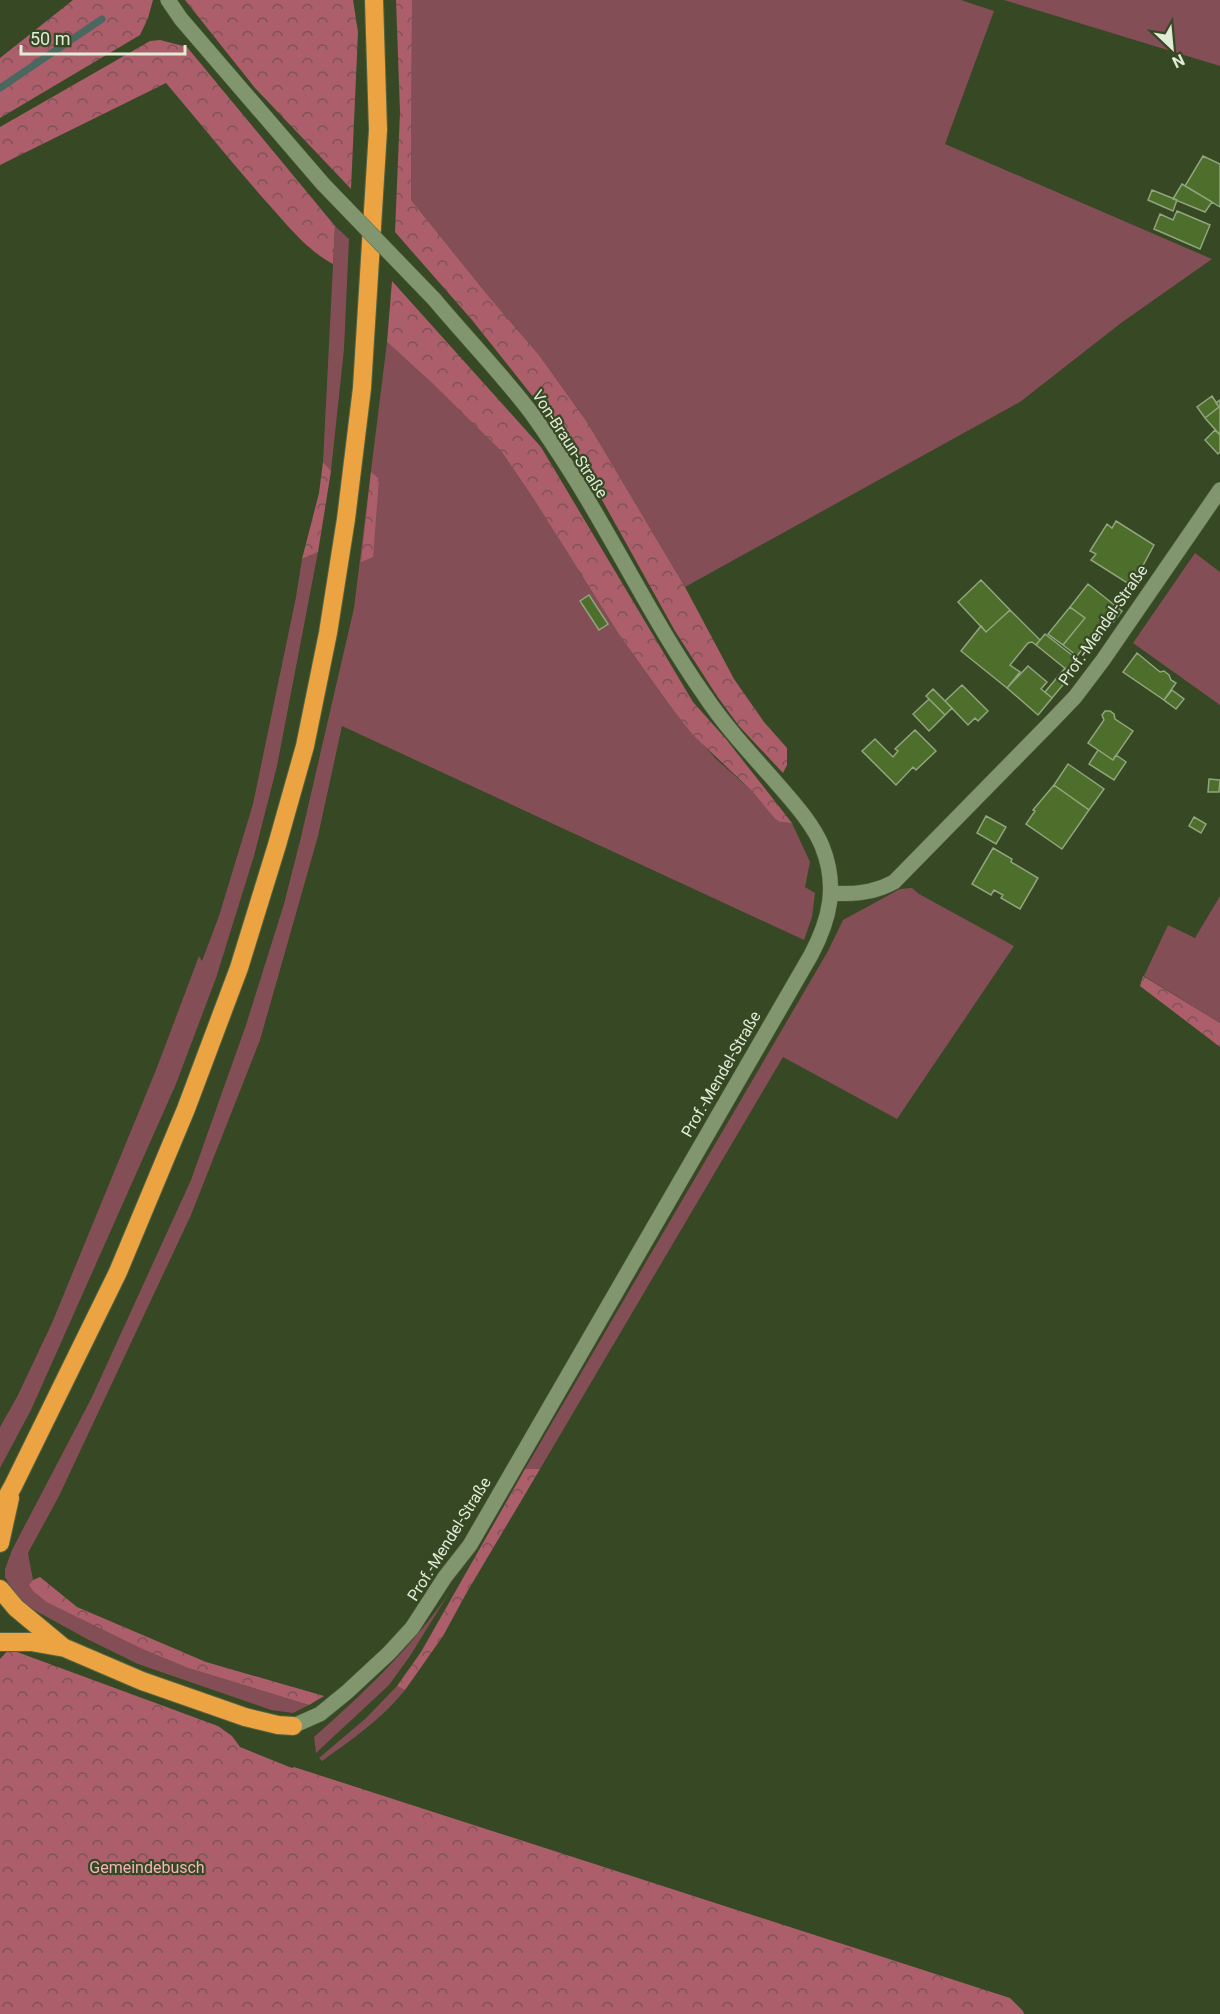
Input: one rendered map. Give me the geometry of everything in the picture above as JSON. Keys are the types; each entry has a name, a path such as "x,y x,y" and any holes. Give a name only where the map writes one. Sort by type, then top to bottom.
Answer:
{"highway":[{"path":"0,1509 14,1486 118,1272 186,1109 239,968 305,746 328,633 346,519 362,388 378,130 374,0"},
{"path":"0,1543 14,1486"},
{"path":"0,1589 16,1608 65,1648"},
{"path":"0,1642 31,1642 65,1648 142,1681 245,1717 293,1726"}],"street":[{"name":"Von-Braun-Straße","path":"168,0 181,19 323,184 434,299 529,410 572,475 664,635 706,698 735,736 794,802 810,826 821,844 828,864 831,893"},
{"name":"Prof.-Mendel-Straße","path":"293,1726 320,1714 389,1653 422,1616 445,1577 470,1545 811,955 829,914 831,893 871,892 894,882 1067,705 1103,660 1220,490"}],"shaded area":[{"path":"412,0 961,0 994,11 945,144 1212,259 1121,323 1020,402 685,587 587,422 539,355 411,200"},
{"path":"1004,0 1220,0 1220,66"},
{"path":"335,226 349,239 344,349 331,471 323,462"},
{"path":"387,342 501,451 620,636 671,707 715,758 752,791 775,819 792,823 810,862 805,887 815,893 812,917 804,940 342,726 318,836 260,1040 191,1215 59,1496 28,1553 33,1580 30,1585 48,1603 142,1649 188,1668 309,1705 293,1713 271,1710 138,1664 87,1639 27,1606 16,1597 5,1577 5,1569 12,1550 91,1399 191,1180 246,1025 284,904 354,608"},
{"path":"318,552 277,766 254,856 216,978 176,1084 31,1410 0,1468 0,1427 52,1323 156,1070 199,956 202,961 219,916 253,804 302,559"},
{"path":"1195,553 1220,572 1220,705 1133,643"},
{"path":"912,888 1014,946 897,1119 783,1057 540,1469 525,1469 828,951 843,920 900,889"},
{"path":"1220,896 1220,1023 1144,976 1168,925 1195,938"},
{"path":"449,1593 389,1685 316,1753 314,1737 386,1669 419,1633"},
{"path":"397,1686 405,1690 366,1729 322,1761 319,1758 365,1719"}],"green space":[{"path":"73,0 153,0 140,35 0,118 0,58"},
{"path":"185,0 353,0 358,32 351,189 255,88"},
{"path":"396,0 412,0 411,200 539,355 587,422 685,587 734,679 764,722 787,748 787,765 783,773 739,726 717,696 675,631 582,464 534,398 472,320 395,232 400,112"},
{"path":"160,40 187,47 335,226 333,264 307,246 292,230 244,177 166,83 0,165 0,127 150,41"},
{"path":"392,281 541,447 693,702 726,739 792,823 775,819 752,791 693,735 620,636 501,451 387,342"},
{"path":"323,462 331,471 318,552 302,559 319,493"},
{"path":"371,472 379,479 373,557 361,562"},
{"path":"1143,976 1220,1023 1220,1047 1140,986"},
{"path":"525,1469 540,1469 443,1636 405,1690 397,1686 421,1652"},
{"path":"40,1577 77,1607 206,1662 324,1696 309,1705 188,1668 142,1649 48,1603 29,1585"},
{"name":"Gemeindebusch","path":"9,1649 218,1726 232,1736 240,1747 292,1768 1010,1998 1024,2014 0,2014 0,1659"}],"building":[{"path":"1203,156 1220,164 1220,207 1185,186"},
{"path":"1182,184 1212,202 1205,212 1173,199"},
{"path":"1152,190 1177,200 1173,211 1148,200"},
{"path":"1177,211 1210,225 1200,249 1154,229 1160,214 1173,220"},
{"path":"1212,396 1219,407 1205,418 1197,407"},
{"path":"1220,400 1220,435 1205,418 1219,407 1216,403"},
{"path":"1215,430 1220,435 1218,454 1205,440"},
{"path":"1116,521 1154,545 1140,571 1138,569 1129,584 1091,560 1096,554 1090,551 1107,524 1112,528"},
{"path":"981,580 1010,610 986,632 958,602"},
{"path":"1088,584 1122,611 1110,626 1104,622 1077,656 1063,645 1085,618 1070,607"},
{"path":"589,595 608,624 599,630 580,601"},
{"path":"1070,607 1085,618 1063,645 1048,634"},
{"path":"1010,610 1040,640 1036,645 1032,642 1028,643 1010,665 1020,672 1007,688 961,651 981,626 986,632"},
{"path":"1045,634 1082,663 1072,674 1036,645"},
{"path":"1137,653 1160,672 1164,671 1176,683 1164,700 1123,672"},
{"path":"1028,666 1047,682 1041,689 1052,698 1038,715 1007,688"},
{"path":"1065,668 1072,674 1052,698 1045,692"},
{"path":"962,685 988,711 978,721 975,718 968,725 945,701"},
{"path":"933,689 952,708 945,715 926,696"},
{"path":"1172,690 1184,699 1176,709 1164,700"},
{"path":"929,699 945,715 929,731 913,714"},
{"path":"1105,711 1110,711 1114,714 1115,719 1133,731 1113,760 1088,743 1104,720 1102,715"},
{"path":"915,730 936,751 916,770 913,767 896,785 862,751 875,739 893,757 898,751 895,749"},
{"path":"1098,750 1113,760 1116,755 1126,762 1114,780 1089,764"},
{"path":"1068,764 1104,789 1089,810 1054,785"},
{"path":"1209,779 1220,780 1219,792 1208,792"},
{"path":"1054,785 1089,810 1062,849 1026,824 1035,811 1033,810"},
{"path":"986,816 1006,827 996,844 977,833"},
{"path":"1194,817 1206,824 1201,833 1189,826"},
{"path":"993,848 1038,878 1020,909 1001,898 1003,895 994,890 991,895 972,884"}],"waterway":[{"path":"0,88 102,19"}]}
